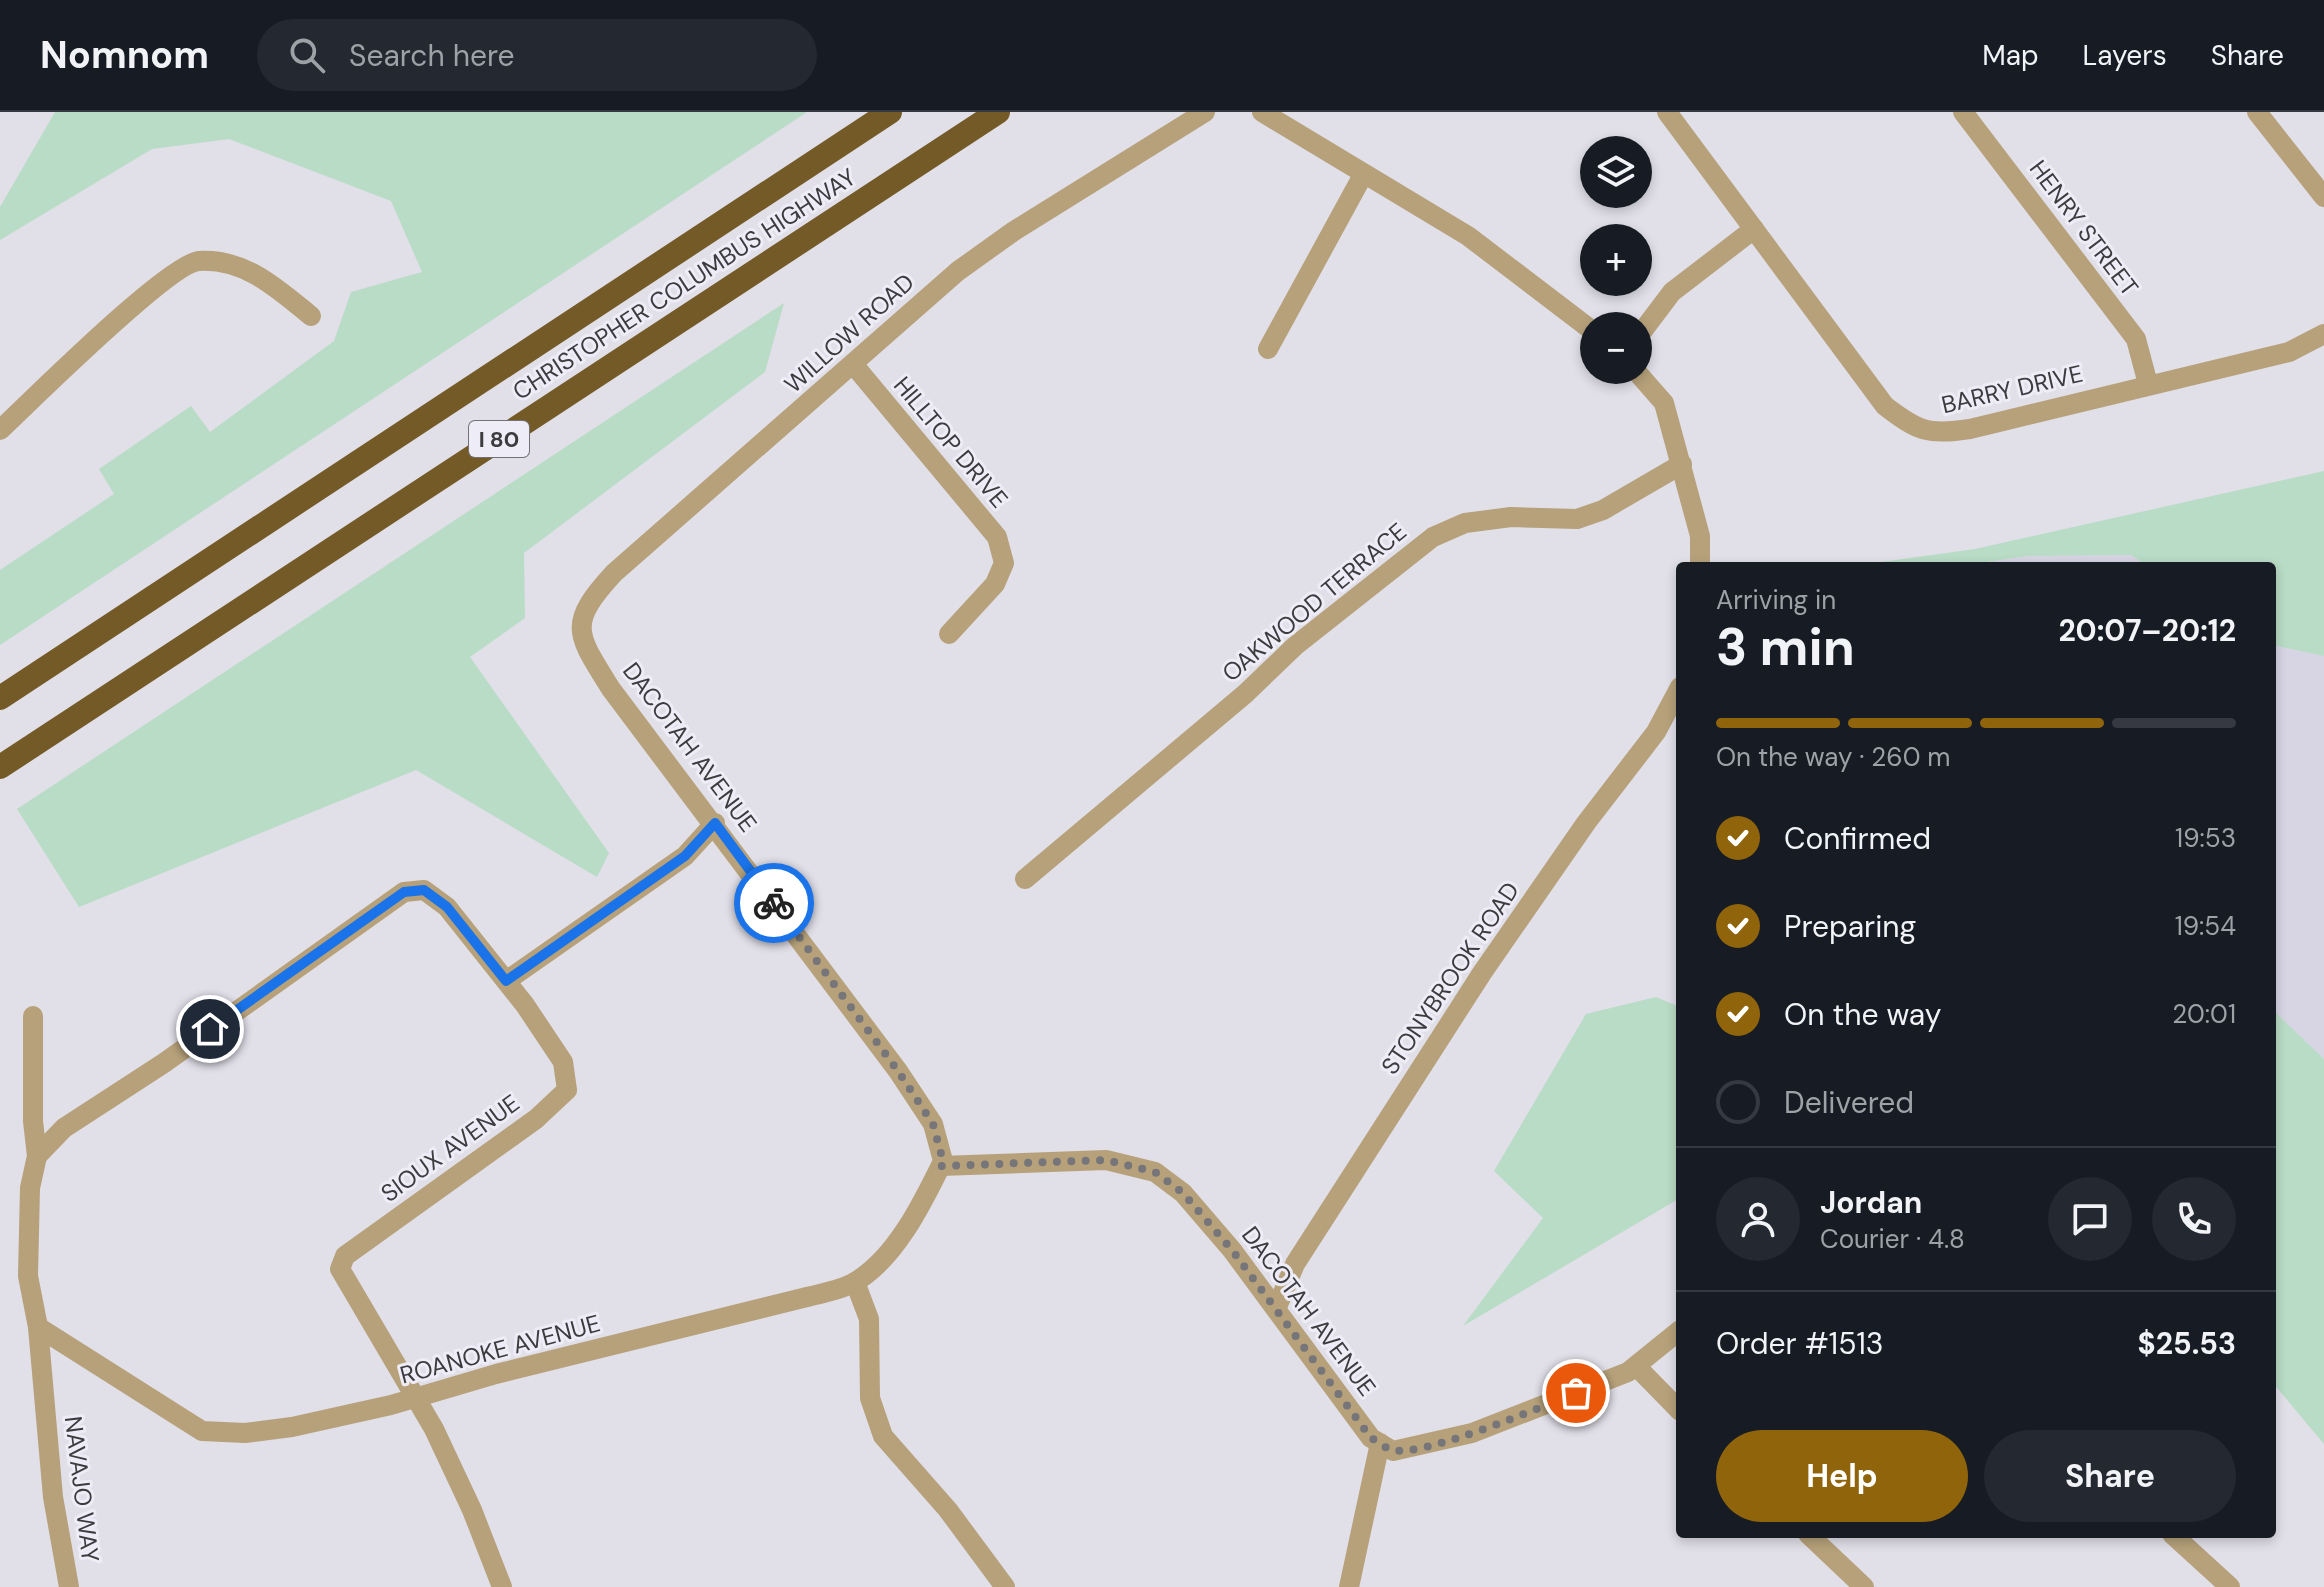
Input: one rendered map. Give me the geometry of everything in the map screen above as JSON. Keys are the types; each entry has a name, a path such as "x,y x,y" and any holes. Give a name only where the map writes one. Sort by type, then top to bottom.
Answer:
{"highway":[{"name":"CHRISTOPHER COLUMBUS HIGHWAY","path":"0,698 890,112"},
{"name":"CHRISTOPHER COLUMBUS HIGHWAY","path":"0,767 998,112"}],"street":[{"name":"WILLOW ROAD","path":"581,641 581,616 589,600 614,573 958,271 1014,231 1205,112"},
{"path":"1262,112 1468,236 1580,321"},
{"name":"BARRY DRIVE","path":"1667,112 1885,406 1911,426 1934,434 1970,429 2289,352 2324,334"},
{"name":"HENRY STREET","path":"1963,112 2136,339 2148,384"},
{"path":"2257,112 2324,197"},
{"path":"1268,349 1363,175"},
{"path":"1652,318 1672,292 1754,229"},
{"path":"0,430 153,291 195,261 222,262 265,278 311,316"},
{"name":"HILLTOP DRIVE","path":"853,364 997,537 1004,563 995,584 949,634"},
{"path":"1647,384 1664,403 1700,536 1700,562"},
{"name":"OAKWOOD TERRACE","path":"1025,879 1245,694 1295,646 1433,537 1465,523 1511,517 1577,519 1603,510 1682,464"},
{"name":"DACOTAH AVENUE","path":"581,641 611,689 715,823 898,1071 933,1124 943,1161 941,1166 1106,1160 1155,1172 1183,1193 1277,1307 1371,1438 1380,1443"},
{"name":"STONYBROOK ROAD","path":"1277,1307 1295,1264 1474,986 1586,823 1656,732 1676,694"},
{"path":"37,1156 64,1128 164,1063 404,892 424,890 447,907 506,981 685,856 715,823"},
{"name":"SIOUX AVENUE","path":"502,1587 472,1510 416,1398 340,1269 345,1256 536,1119 567,1090 563,1062 506,981"},
{"name":"NAVAJO WAY","path":"33,1016 33,1121 37,1156 30,1188 28,1276 38,1327 53,1497 69,1587"},
{"name":"ROANOKE AVENUE","path":"38,1327 202,1431 245,1433 292,1427 416,1398 855,1282 882,1259 906,1227 921,1206 941,1166"},
{"path":"855,1282 869,1319 870,1398 883,1436 948,1510 1005,1587"},
{"path":"1349,1587 1380,1443 1393,1451 1472,1433 1628,1372 1676,1333"},
{"path":"1636,1366 1676,1407"},
{"path":"1812,1538 1864,1587"},
{"path":"2176,1538 2230,1587"}],"shaded area":[{"path":"2132,555 2142,562 1986,562 2028,556"},
{"path":"2276,646 2324,656 2324,1059 2276,1013"}],"green space":[{"path":"55,112 807,112 0,645 0,570 114,494 99,469 191,406 210,432 334,341 351,292 422,272 391,201 229,139 152,149 0,240 0,207"},
{"path":"784,303 765,372 524,553 525,618 470,657 609,853 597,877 416,770 79,907 17,809"},
{"path":"2324,471 2324,656 2276,646 2276,562 2141,562 2131,555 2028,556 1986,562 1881,562 1975,549"},
{"path":"1656,997 1676,1005 1676,1200 1463,1326 1543,1218 1494,1171 1586,1014"},
{"path":"2276,1013 2324,1059 2324,1444 2276,1387"}],"way so far":[{"path":"774,903 898,1071 933,1124 943,1161 941,1166 1106,1160 1155,1172 1183,1193 1232,1250 1371,1438 1393,1451 1421,1446 1472,1433 1576,1393"}],"route":[{"path":"210,1029 348,928 404,892 424,890 447,907 506,981 685,856 715,823 774,903"}]}
